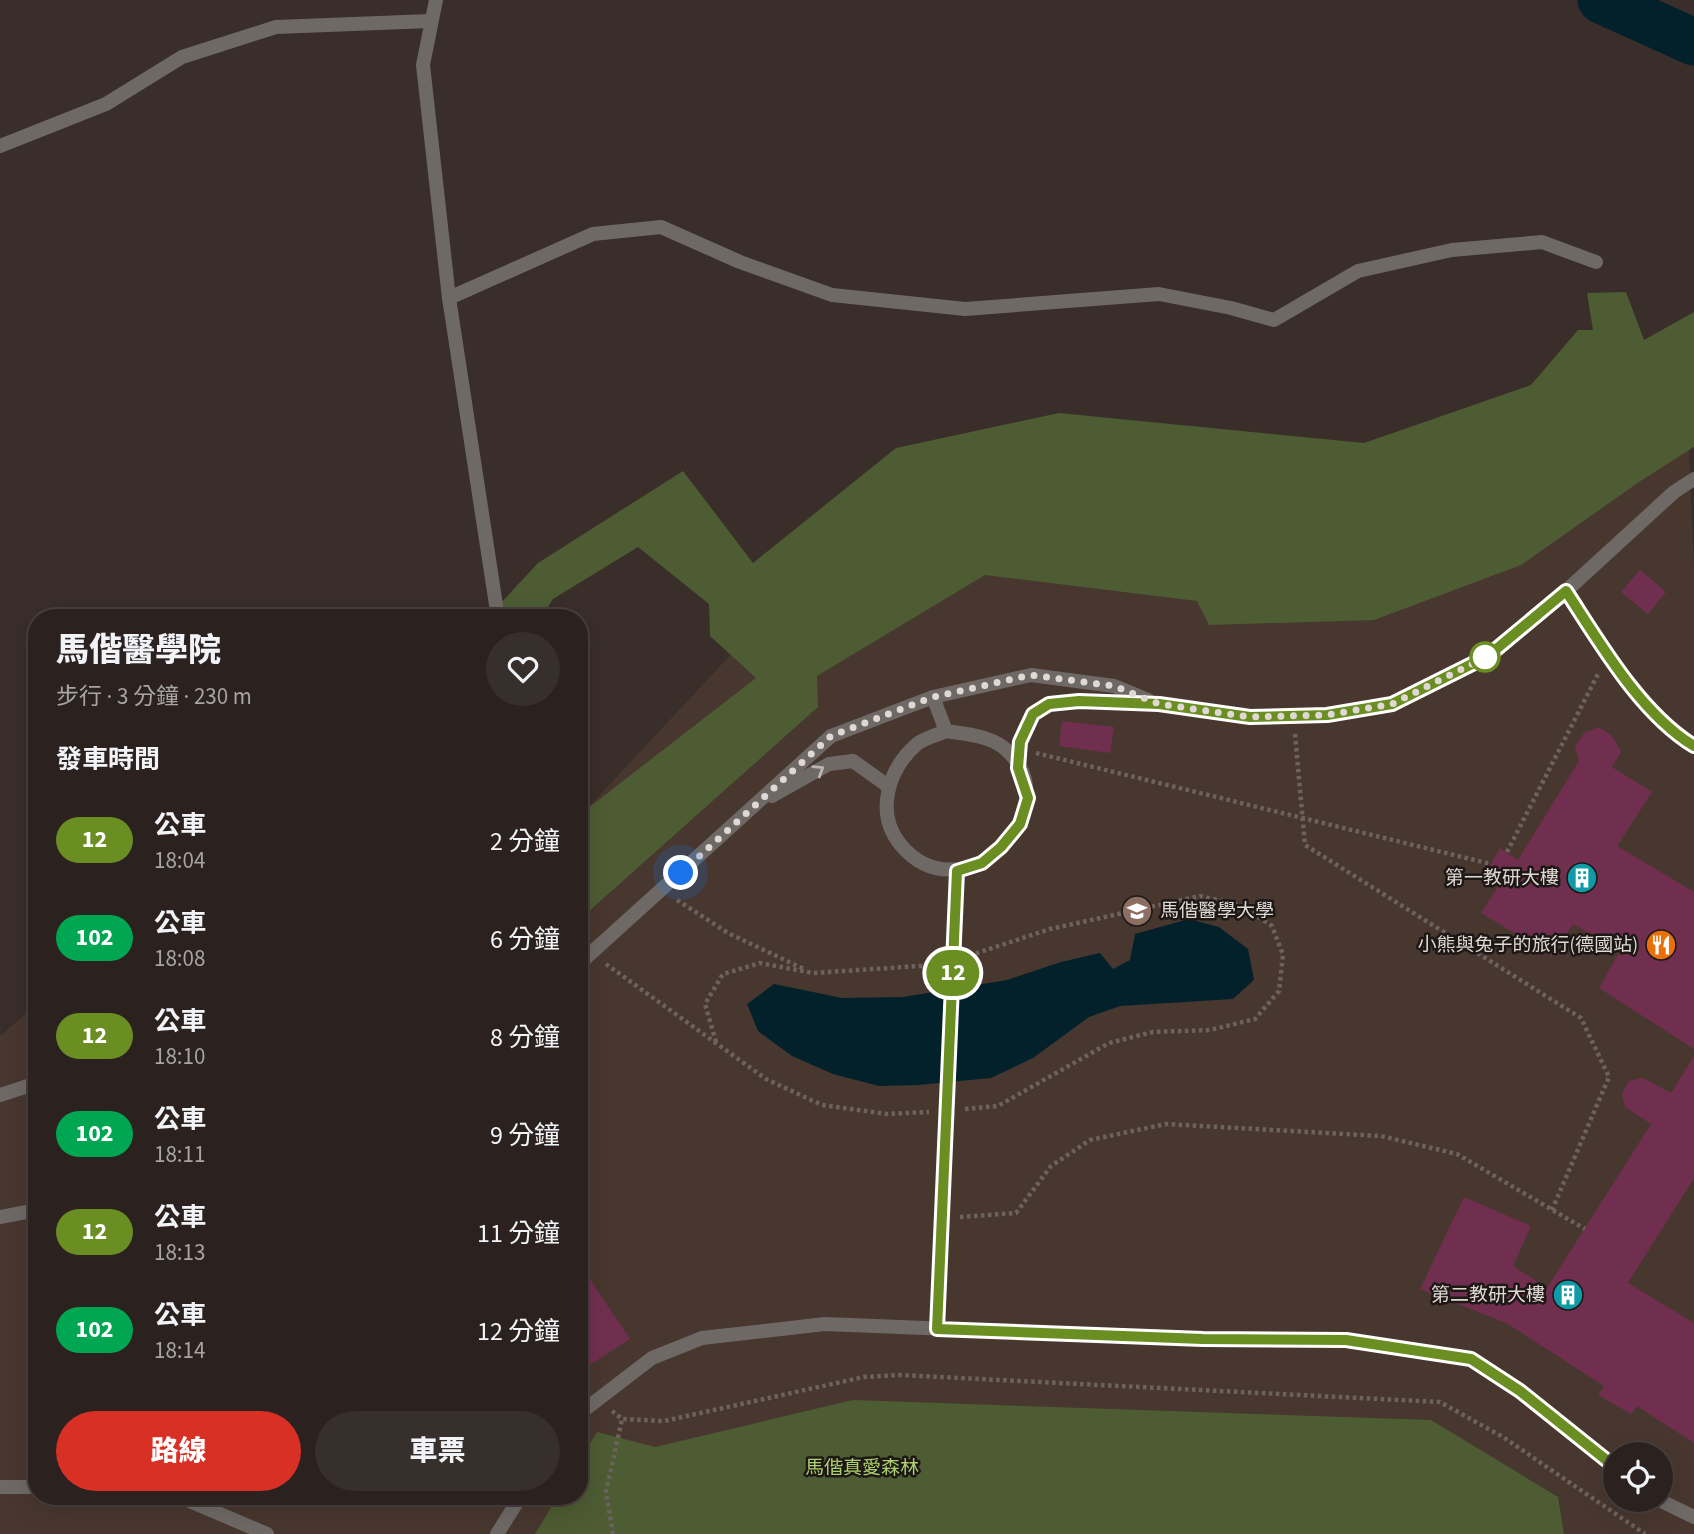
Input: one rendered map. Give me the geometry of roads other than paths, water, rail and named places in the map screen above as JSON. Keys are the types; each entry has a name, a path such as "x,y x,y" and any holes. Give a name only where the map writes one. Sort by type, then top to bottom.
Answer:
{"lane":[{"path":"436,0 423,65 449,298 497,609"},
{"path":"0,146 106,104 182,57 276,27 430,21"},
{"path":"449,298 593,234 660,227 740,262 832,295 965,309 1159,294 1231,308 1274,320 1359,271 1452,250 1542,242 1596,262"},
{"path":"1018,768 1020,749 1033,714 1049,704 1079,701 1159,704 1250,717 1327,715 1392,704 1488,656 1566,591 1674,492 1694,479"},
{"path":"1566,591 1608,655 1677,735 1694,746"},
{"path":"588,956 831,736 933,697 1031,675 1114,686 1159,704"},
{"path":"933,697 946,731"},
{"path":"946,731 981,737 1003,747 1018,768 1028,798 1020,824 1001,847 982,863 957,871 932,868 909,856 893,836 886,811 888,786 901,763 918,743 946,731"},
{"path":"758,802 800,782 829,764 852,761 888,786"},
{"path":"937,1329 957,871"},
{"path":"0,1095 28,1086"},
{"path":"0,1217 28,1212"},
{"path":"588,1407 652,1358 702,1338 825,1324 1203,1339 1346,1340 1471,1359 1520,1391 1603,1457"},
{"path":"0,1487 28,1487"},
{"path":"199,1505 267,1534"},
{"path":"497,1534 516,1505"},
{"path":"1673,1507 1694,1517"}],"water":[{"path":"1189,919 1219,927 1248,949 1254,980 1233,999 1120,1006 1089,1017 1033,1058 991,1078 879,1086 833,1074 792,1056 758,1031 747,1004 774,984 842,998 903,997 1007,980 1061,962 1100,953 1113,969 1130,960 1135,934"}],"waterway":[{"path":"1601,0 1694,42"}],"place":[{"name":"第一教研大樓","path":"1582,878"},
{"name":"馬偕醫學大學","path":"1137,911"},
{"name":"小熊與兔子的旅行(德國站)","path":"1661,945"},
{"name":"第二教研大樓","path":"1568,1295"}],"park label":[{"name":"馬偕真愛森林","path":"862,1468"}]}
